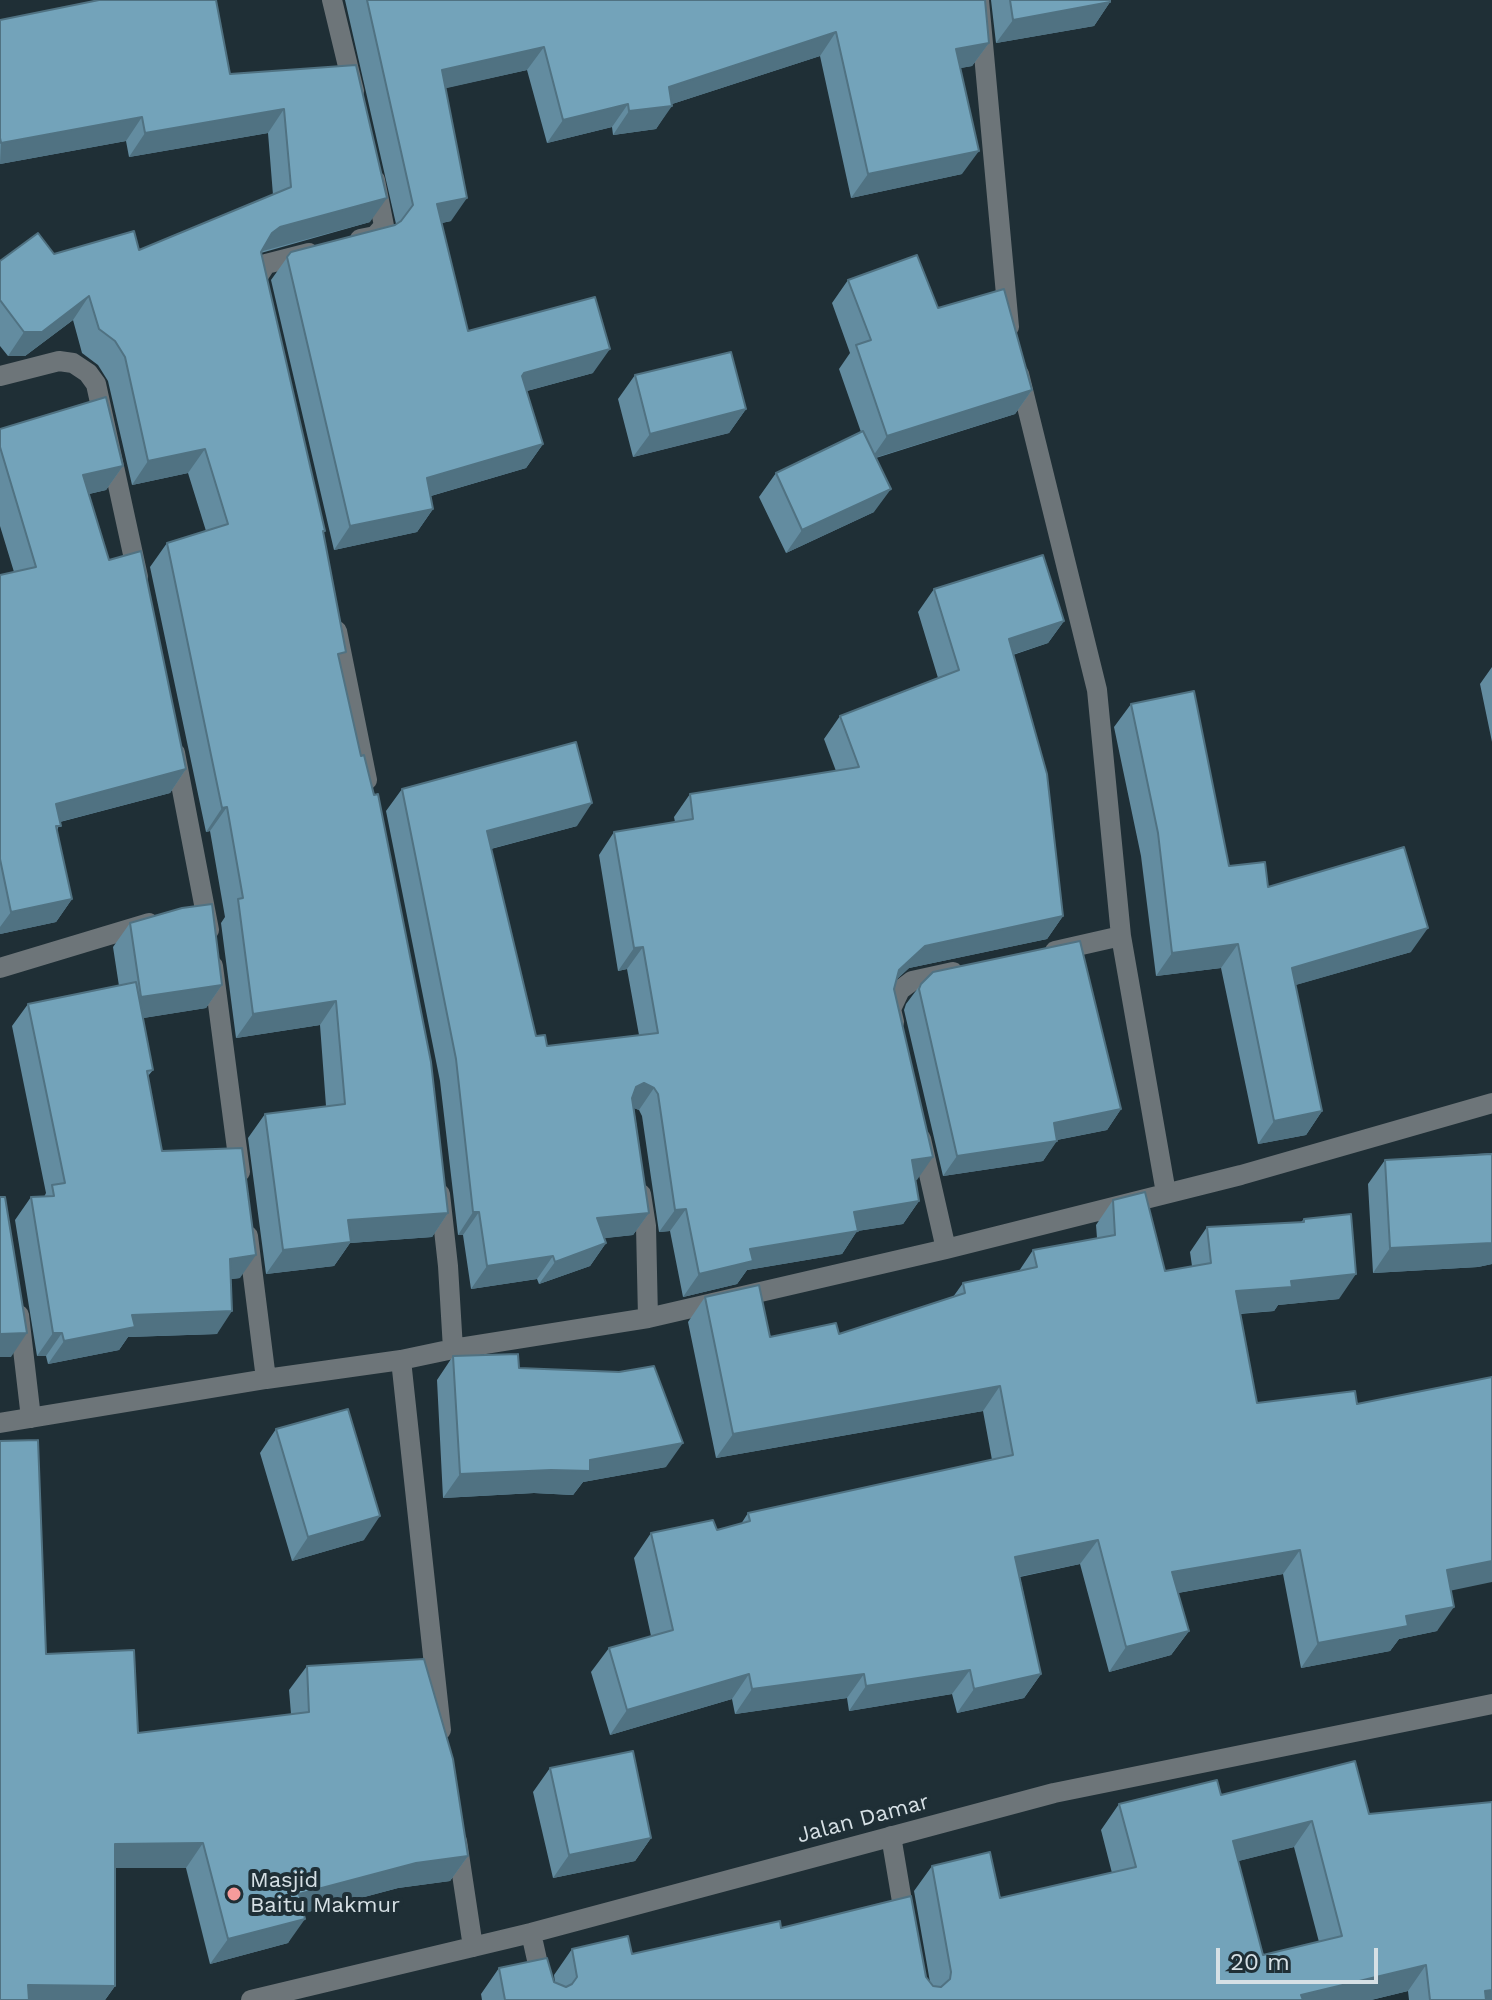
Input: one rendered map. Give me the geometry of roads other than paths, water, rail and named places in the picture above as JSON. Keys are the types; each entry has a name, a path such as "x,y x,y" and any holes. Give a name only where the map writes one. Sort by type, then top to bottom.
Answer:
{"street":[{"path":"332,0 358,108"},
{"path":"979,0 1013,349 1097,690 1121,936 1166,1193"},
{"path":"264,309 257,278 266,264 375,236 384,226 369,154"},
{"path":"0,376 59,361 73,363 88,373 96,384 141,591"},
{"path":"332,604 372,805"},
{"path":"170,727 191,911 242,1190"},
{"path":"0,968 191,911"},
{"path":"1031,956 1121,936"},
{"path":"898,1039 891,1009 900,990 912,981 972,969"},
{"path":"0,1423 648,1318 946,1249 1241,1175 1492,1103"},
{"path":"915,1114 946,1249"},
{"path":"438,1175 453,1349"},
{"path":"639,1180 646,1226 648,1318"},
{"path":"246,1221 266,1379"},
{"path":"17,1302 31,1418"},
{"path":"401,1360 443,1746"},
{"name":"Jalan Damar","path":"251,2000 531,1933 1054,1793 1492,1704"},
{"path":"455,1823 473,1947"},
{"path":"891,1836 909,1940"},
{"path":"531,1933 546,2000"}],"place":[{"name":"Masjid Baitu Makmur","path":"234,1894"}]}
